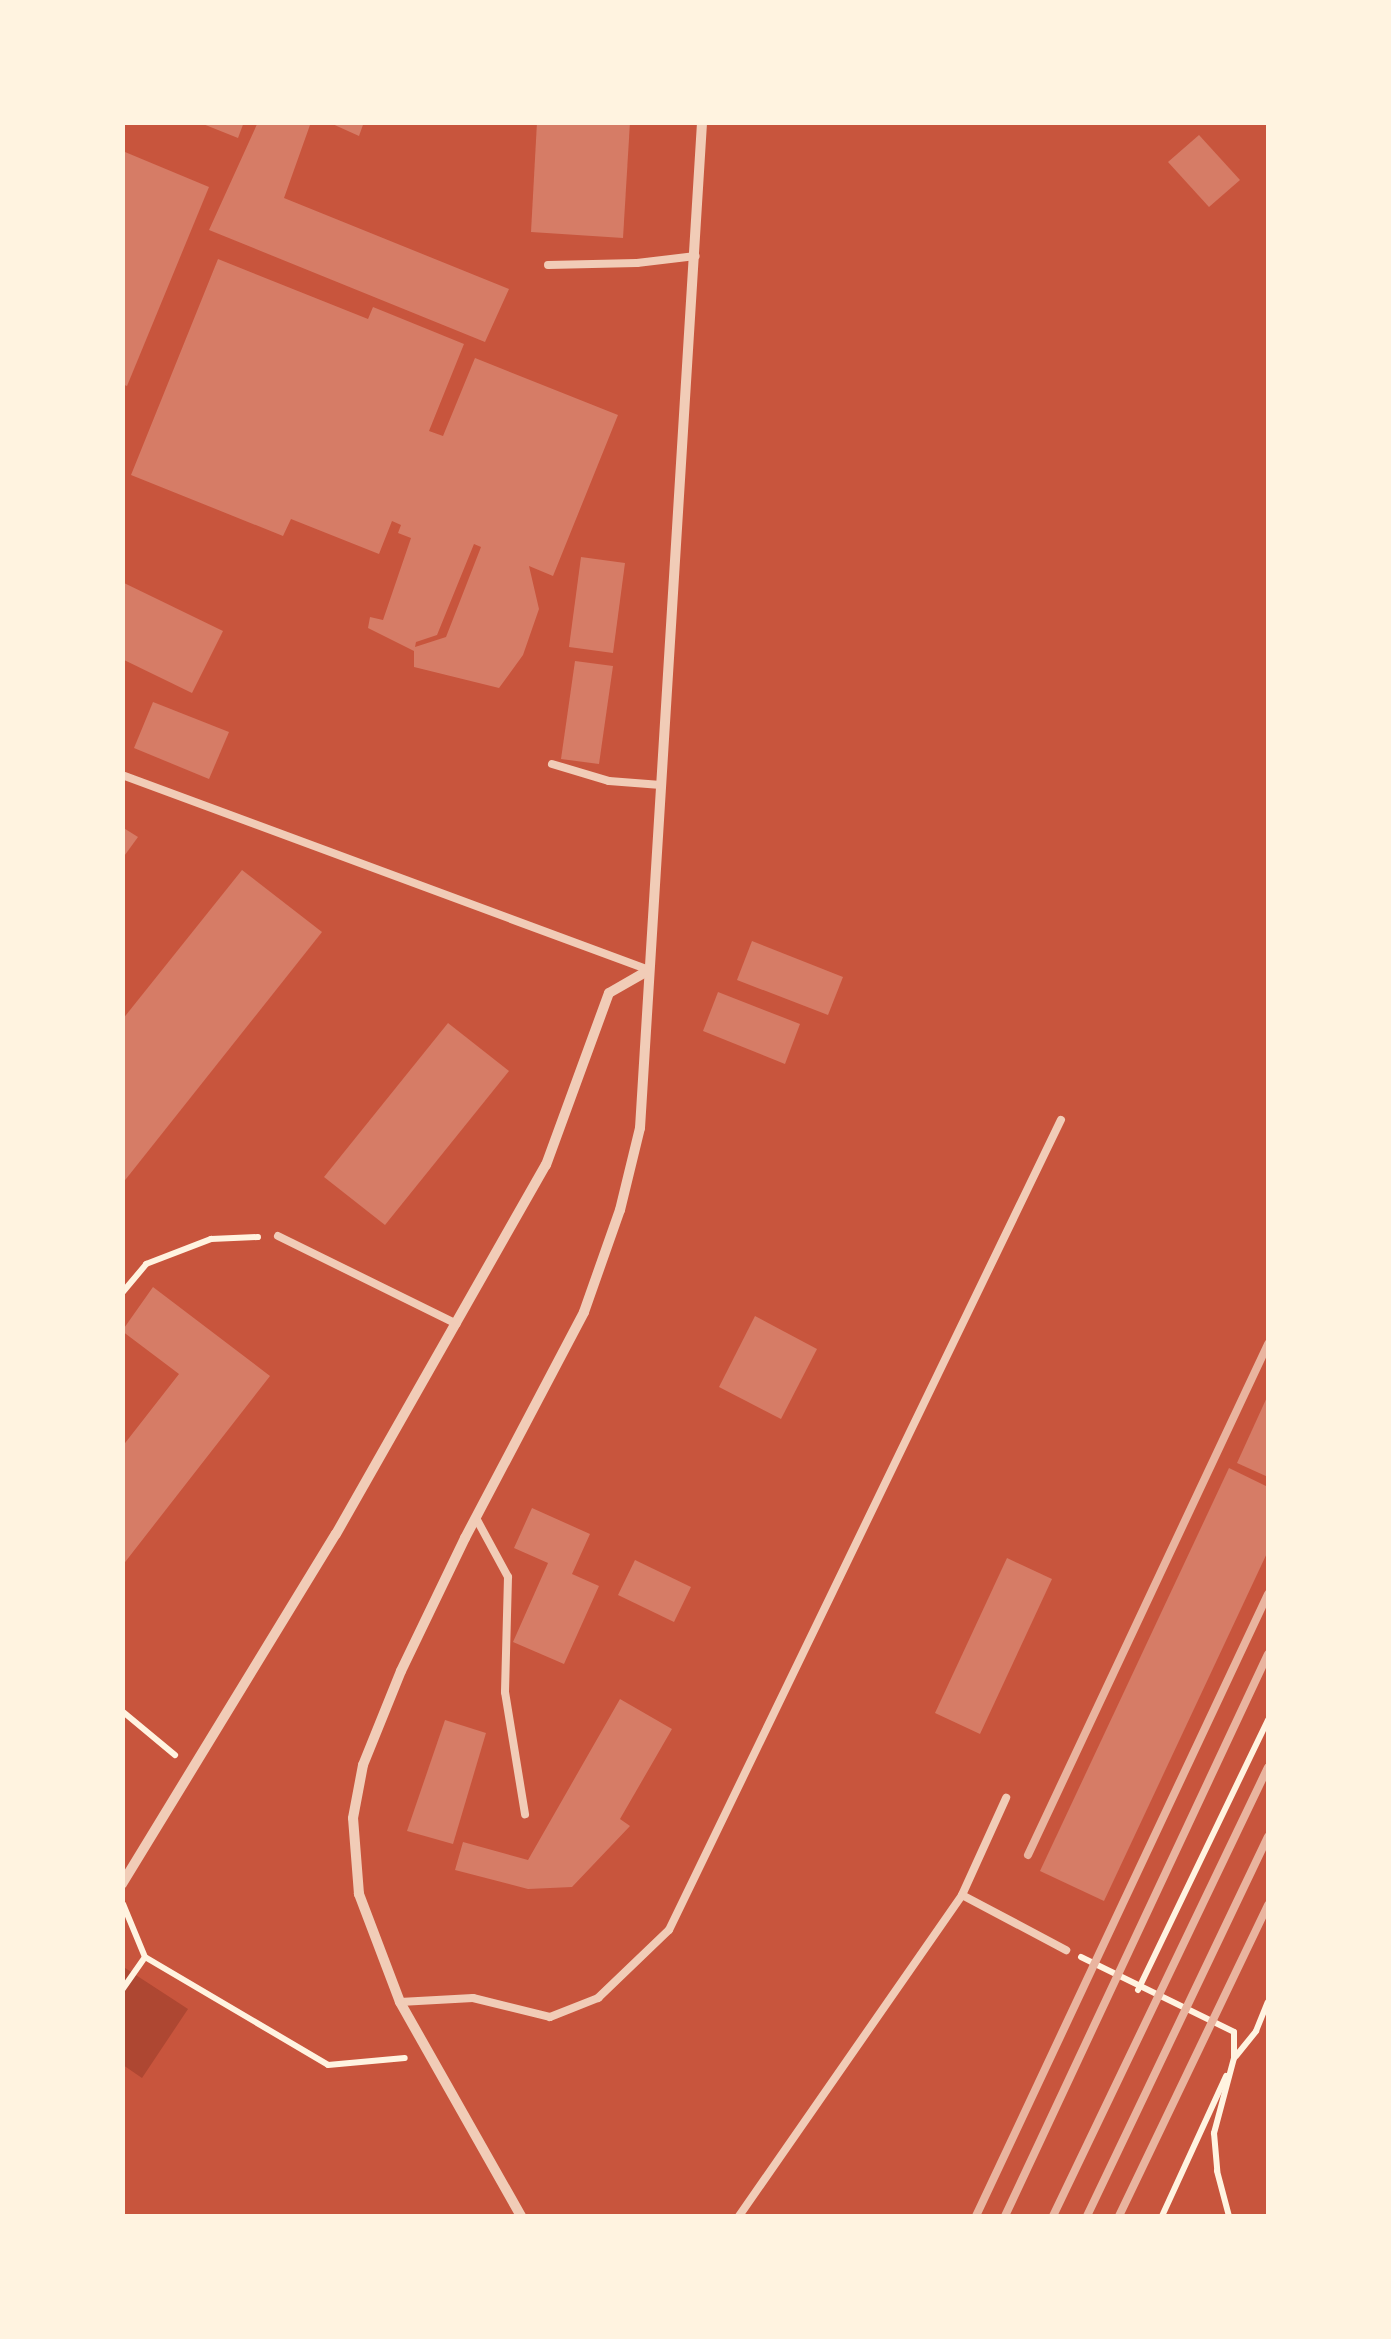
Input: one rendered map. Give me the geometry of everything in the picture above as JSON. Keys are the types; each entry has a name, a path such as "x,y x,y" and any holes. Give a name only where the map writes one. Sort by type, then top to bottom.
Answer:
{"street":[{"path":"521,2216 400,2002 360,1894 353,1818 363,1765 376,1734 476,1518 584,1312 620,1210 640,1128 702,122"},
{"path":"122,1884 194,1771 546,1165 609,993 649,970"}],"lane":[{"path":"548,265 637,264 696,256"},
{"path":"552,764 609,781 660,785"},
{"path":"122,775 649,970"},
{"path":"400,2002 472,1998 550,2018 598,1998 669,1930 1061,1120"},
{"path":"278,1236 457,1324"},
{"path":"476,1518 508,1577 505,1692 524,1814"},
{"path":"739,2216 962,1895 1006,1798"},
{"path":"962,1895 1066,1950"}],"path":[{"path":"122,1293 146,1264 212,1239 278,1236"},
{"path":"122,1710 194,1771"},
{"path":"1139,1988 1268,1720"},
{"path":"122,1904 144,1956 328,2065 431,2056"},
{"path":"1066,1950 1234,2032 1234,2058 1214,2133 1217,2170 1230,2216"},
{"path":"122,1990 144,1956"},
{"path":"1162,2216 1234,2058 1256,2031 1268,2002"}],"shaded area":[{"path":"122,1966 188,2009 142,2078 123,2065"}],"building":[{"path":"198,122 244,122 238,138"},
{"path":"258,122 316,122 310,125 284,198 509,289 485,342 209,230"},
{"path":"328,122 364,122 359,136"},
{"path":"537,122 630,122 623,238 531,232"},
{"path":"1199,135 1240,180 1209,207 1168,162"},
{"path":"125,152 209,187 127,386 122,384"},
{"path":"218,259 368,319 373,307 464,344 429,431 443,436 475,358 618,415 553,576 529,566 539,609 523,655 499,688 414,667 414,651 368,628 370,617 383,620 411,538 398,533 401,525 392,521 379,554 291,519 283,536 131,475","holes":["474,544 481,547 446,637 415,647 416,642 437,635"]},
{"path":"581,557 625,563 613,653 569,647"},
{"path":"122,582 223,631 192,693 122,659"},
{"path":"575,661 613,666 599,764 561,759"},
{"path":"153,702 229,732 209,779 134,748"},
{"path":"122,827 138,837 122,859"},
{"path":"242,870 322,932 122,1184 122,1020"},
{"path":"752,941 843,977 828,1015 737,980"},
{"path":"718,992 800,1024 785,1064 703,1031"},
{"path":"448,1023 509,1071 385,1225 324,1177"},
{"path":"153,1287 270,1376 122,1566 122,1447 179,1374 122,1331"},
{"path":"755,1316 817,1349 781,1419 719,1387"},
{"path":"1268,1395 1268,1477 1237,1463"},
{"path":"1229,1468 1268,1487 1268,1551 1104,1901 1040,1871"},
{"path":"532,1508 590,1534 572,1574 599,1586 564,1664 513,1642 548,1563 514,1548"},
{"path":"1007,1558 1052,1579 980,1734 935,1713"},
{"path":"635,1560 691,1587 674,1622 618,1595"},
{"path":"620,1699 672,1729 620,1819 630,1826 572,1887 528,1889 455,1870 463,1842 528,1860"},
{"path":"445,1720 486,1733 453,1844 407,1831"}],"railway":[{"path":"1028,1855 1268,1344"},
{"path":"976,2216 1268,1594"},
{"path":"1005,2216 1268,1654"},
{"path":"1053,2216 1268,1768"},
{"path":"1087,2216 1268,1837"},
{"path":"1119,2216 1268,1905"}]}
